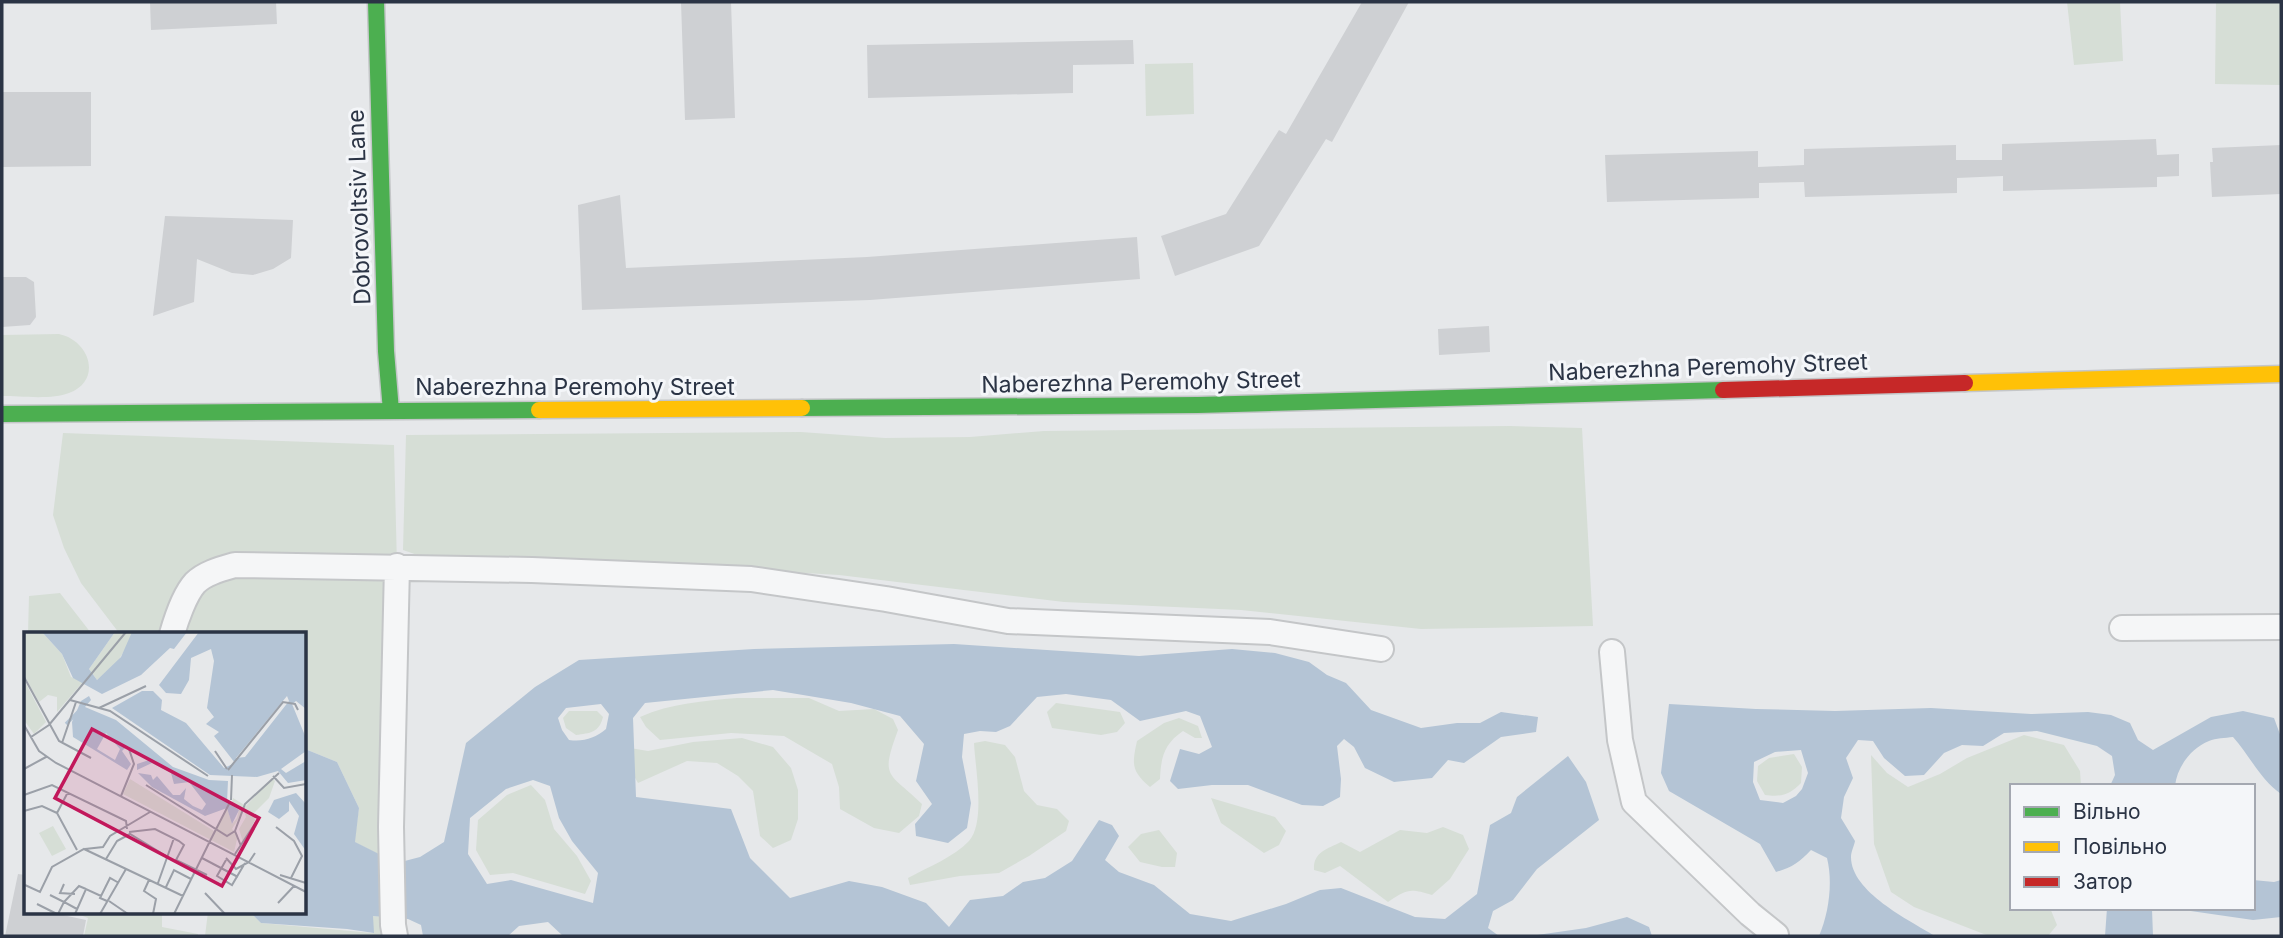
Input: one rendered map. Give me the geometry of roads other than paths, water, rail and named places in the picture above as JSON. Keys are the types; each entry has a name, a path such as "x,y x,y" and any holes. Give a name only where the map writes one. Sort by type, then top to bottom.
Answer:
{"main road":[{"name":"Dobrovoltsiv Lane","path":"376,2 386,339 391,411"},
{"name":"Naberezhna Peremohy Street","path":"2,414 1198,405 2281,374"}],"street":[{"path":"173,632 176,619 194,584 211,572 235,565 397,566 751,579 1008,621 1270,632 1381,649"},
{"path":"394,931 391,827 397,566"},
{"path":"2122,628 2281,627"},
{"path":"1612,652 1620,740 1634,802 1750,914 1776,935"}],"water":[{"path":"954,644 1139,656 1232,649 1275,653 1309,662 1327,675 1346,683 1371,710 1421,728 1480,723 1501,712 1538,717 1536,732 1501,737 1464,763 1448,760 1432,778 1394,782 1365,768 1354,747 1344,739 1337,746 1340,797 1323,806 1302,805 1248,785 1178,789 1170,781 1180,749 1199,754 1212,747 1200,716 1186,711 1140,721 1111,700 1066,694 1037,697 1010,726 996,732 964,734 962,757 971,803 967,828 948,843 916,836 915,824 932,804 916,781 924,744 900,716 851,703 773,690 645,703 633,718 636,797 731,809 750,858 790,898 849,881 882,887 926,903 949,927 970,900 1003,896 1023,882 1045,878 1072,861 1099,820 1112,825 1119,836 1105,860 1119,872 1154,885 1190,914 1231,921 1320,890 1341,888 1415,917 1445,919 1477,894 1490,825 1511,813 1517,797 1568,756 1586,782 1599,820 1537,869 1513,900 1493,911 1488,928 1499,936 563,936 548,922 519,926 508,936 423,936 421,925 408,919 373,916 374,933 261,923 252,914 306,914 306,749 337,762 359,808 355,842 397,863 420,857 444,842 466,743 535,687 579,660 754,649","holes":["601,704 609,714 606,729 589,739 580,740 569,740 558,718 566,708","533,780 550,786 559,818 572,841 598,873 593,903 511,880 487,884 468,854 470,818 506,789"]},
{"path":"1669,704 1835,711 1931,708 2031,714 2088,712 2111,715 2130,723 2138,740 2153,750 2211,717 2243,711 2274,718 2281,737 2281,794 2261,774 2233,737 2212,740 2196,748 2182,765 2175,784 2111,784 2115,775 2112,756 2097,746 2037,731 2004,733 1983,746 1962,745 1944,753 1924,775 1905,776 1884,758 1873,741 1858,740 1846,758 1853,778 1844,797 1841,818 1855,841 1851,857 1854,870 1860,882 1883,904 1935,936 1819,936 1829,897 1827,858 1811,850 1795,864 1776,872 1760,844 1669,791 1661,773","holes":["1801,750 1808,773 1802,789 1783,803 1760,800 1753,782 1754,762 1775,752"]},
{"path":"2255,880 2281,880 2281,917 2253,920 2184,910 2255,910"},
{"path":"2107,910 2152,910 2153,936 2105,936"},
{"path":"1627,917 1649,927 1652,936 1530,936 1586,928"}]}
